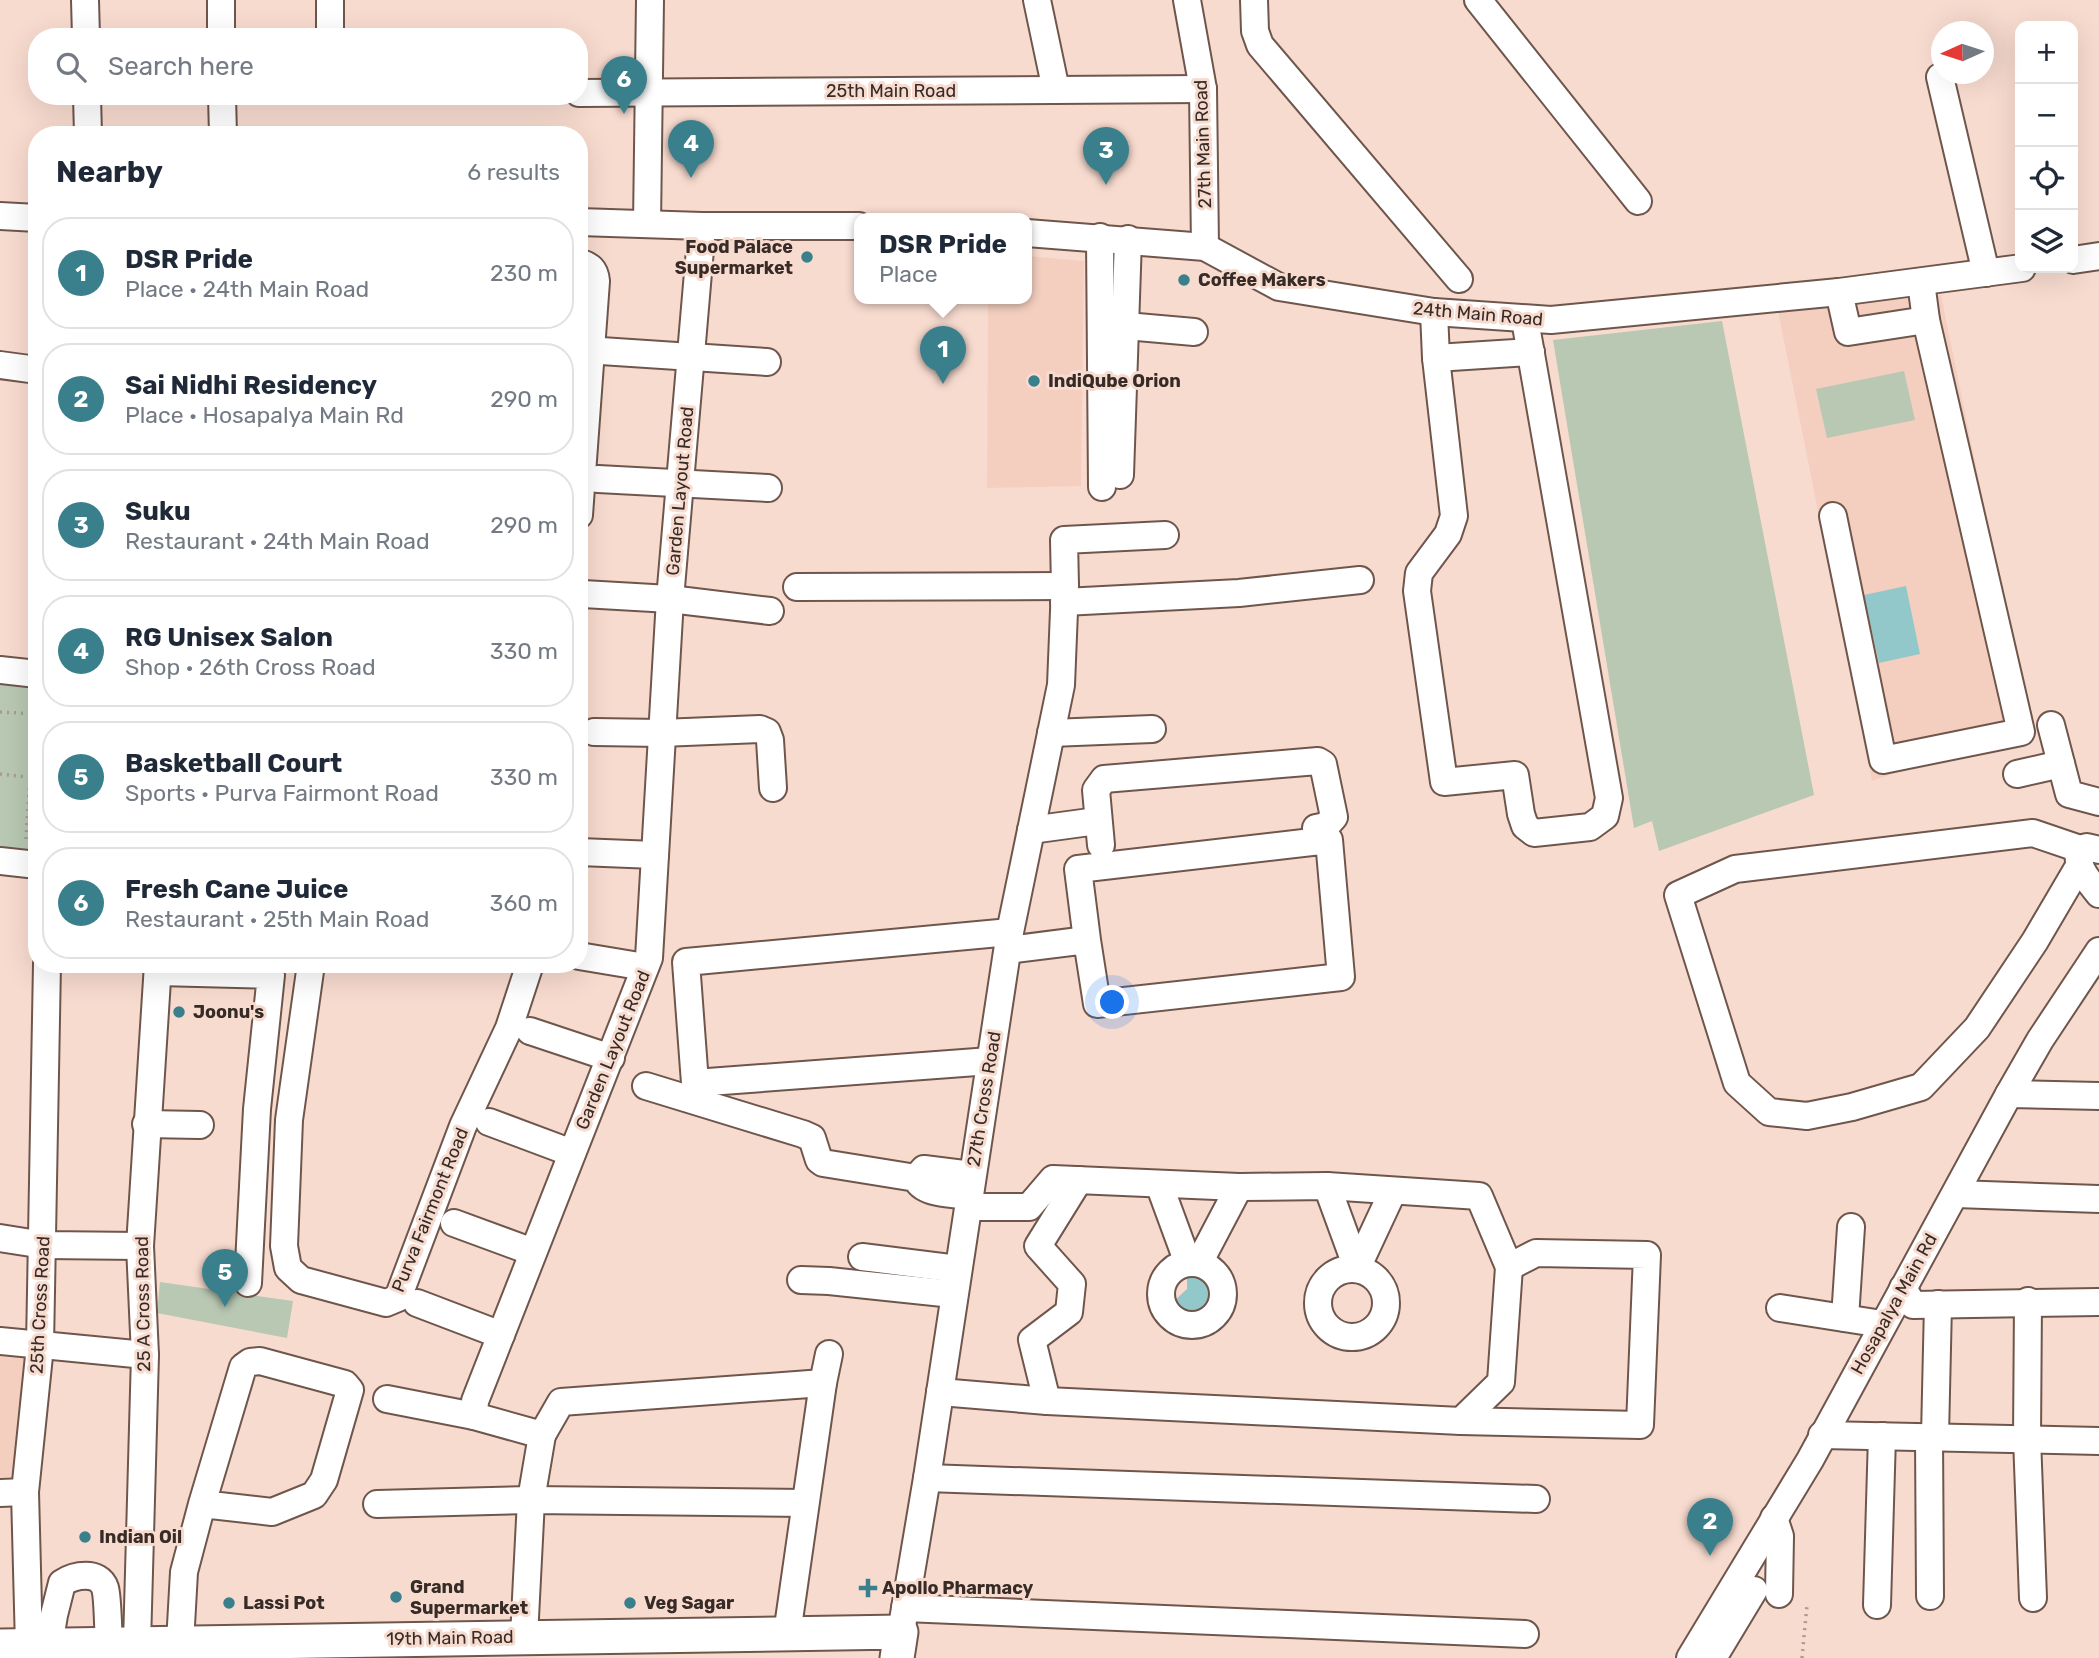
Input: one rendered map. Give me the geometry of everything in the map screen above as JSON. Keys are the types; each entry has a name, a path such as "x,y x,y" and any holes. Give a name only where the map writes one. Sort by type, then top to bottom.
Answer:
{"main road":[{"name":"19th Main Road","path":"26,1646 901,1633"}],"street":[{"path":"85,0 86,28"},
{"path":"220,0 221,28"},
{"path":"330,0 330,28"},
{"path":"647,223 650,0"},
{"path":"1037,0 1056,90"},
{"name":"27th Main Road","path":"1187,0 1203,89 1205,247"},
{"path":"1254,0 1255,31 1260,45 1459,279"},
{"path":"1478,0 1638,201"},
{"path":"1942,84 1986,273"},
{"name":"25th Main Road","path":"588,93 1203,89"},
{"path":"88,105 88,126"},
{"path":"222,105 223,126"},
{"path":"0,216 28,218"},
{"path":"588,222 702,226 854,226"},
{"name":"Garden Layout Road","path":"474,1416 475,1401 649,958 670,599 702,226"},
{"name":"24th Main Road","path":"1032,233 1205,247 1279,287 1434,312 1525,320 1551,320 1839,292 2015,269"},
{"path":"1100,237 1111,481 1126,326 1128,239"},
{"path":"2078,259 2099,256"},
{"path":"588,266 595,273 596,281 588,391"},
{"path":"1833,516 1883,760 2021,732 1926,320 1921,282"},
{"path":"1839,292 1848,332 1926,320"},
{"path":"1434,312 1436,358 1454,516 1448,534 1419,573 1417,592 1444,782 1515,775 1525,827 1534,833 1590,827 1605,816 1609,798 1525,320"},
{"path":"1126,326 1194,332"},
{"path":"601,351 767,362"},
{"path":"1436,358 1531,352"},
{"path":"0,365 28,369"},
{"path":"598,479 768,488"},
{"name":"27th Cross Road","path":"901,1633 1009,941 1061,685 1065,594 1064,540 1166,535"},
{"path":"797,587 1065,594 1239,593 1360,580"},
{"path":"588,594 670,599 770,611"},
{"path":"0,670 28,673"},
{"path":"2051,725 2069,794 2099,802"},
{"path":"594,732 661,733 760,729 767,732 770,740 773,788"},
{"path":"1051,733 1152,729"},
{"path":"1031,830 1099,833 1096,790 1104,779 1318,761 1323,764 1334,817 1326,826 1317,828"},
{"path":"2017,774 2061,764"},
{"path":"2086,855 2035,941 1977,1028 1921,1087 1852,1107 1807,1116 1769,1112 1737,1083 1678,895 1735,869 2033,833 2086,855 2099,894"},
{"path":"1329,840 1341,977 1097,1004 1087,940 1078,869 1329,840"},
{"path":"588,852 654,855"},
{"path":"0,861 28,864"},
{"path":"990,1061 695,1083 687,962 1009,941 1087,940"},
{"name":"Hosapalya Main Rd","path":"1690,1658 1721,1623 1774,1518 1956,1194 2009,1094 2040,1040 2099,951"},
{"path":"588,958 645,967"},
{"name":"25th Cross Road","path":"26,1646 13,1492 40,1346 44,1245 47,973"},
{"name":"25 A Cross Road","path":"123,1644 139,1559 145,1355 140,1246 158,973"},
{"path":"239,973 271,975 257,1109 247,1283"},
{"name":"Purva Fairmont Road","path":"310,973 289,1120 284,1246 288,1268 301,1280 386,1303 398,1298 463,1126 509,1028 527,973"},
{"path":"530,1031 611,1058"},
{"path":"646,1086 803,1134 812,1138 819,1160 823,1163 916,1178 925,1189 970,1193 1029,1208 1053,1179 1239,1187 1327,1186 1479,1196 1509,1267 1501,1382 1461,1421"},
{"path":"2009,1094 2099,1096"},
{"path":"489,1122 572,1153"},
{"path":"146,1124 200,1125"},
{"path":"1048,1401 1032,1340 1069,1312 1072,1284 1038,1246 1079,1181"},
{"path":"1159,1184 1194,1263 1239,1187"},
{"path":"1327,1186 1357,1269 1393,1191"},
{"path":"1956,1194 2099,1199"},
{"path":"454,1223 533,1252"},
{"path":"1845,1318 1851,1227"},
{"path":"0,1238 44,1245 140,1246"},
{"path":"940,1392 1048,1401 1461,1421 1640,1425 1647,1255 1536,1253 1509,1267"},
{"path":"862,1256 898,1261 956,1282"},
{"path":"894,1287 898,1261"},
{"path":"801,1280 894,1287 956,1282"},
{"path":"1903,1288 1913,1305 2028,1301 2099,1302"},
{"path":"2028,1301 2027,1438 2033,1598"},
{"path":"417,1303 501,1335"},
{"path":"1930,1596 1932,1436 1938,1304"},
{"path":"1780,1308 1882,1324"},
{"path":"0,1341 145,1355"},
{"path":"787,1634 804,1503 829,1354"},
{"path":"180,1643 184,1573 202,1504 243,1367 250,1362 260,1361 345,1384 350,1390 324,1480 314,1495 272,1512 202,1504"},
{"path":"524,1637 531,1500 542,1435 561,1402 823,1383"},
{"path":"387,1399 474,1416 542,1435"},
{"path":"1822,1435 2099,1441"},
{"path":"1877,1605 1882,1436"},
{"path":"927,1478 1536,1499"},
{"path":"377,1504 531,1500 804,1503"},
{"path":"1713,1658 1721,1623 1766,1592 1780,1536 1774,1518"},
{"path":"139,1559 184,1573"},
{"path":"26,1646 62,1583 72,1576 88,1575 100,1581 106,1589 123,1644"},
{"path":"901,1633 1525,1634"}],"path":[{"path":"0,712 28,714"},
{"path":"0,774 28,778"},
{"path":"26,839 28,808"},
{"path":"1801,1658 1807,1605"}],"shaded area":[{"path":"1032,256 1084,261 1081,486 987,488 988,304 1032,304"},
{"path":"1941,295 2029,726 1872,781 1778,311"},
{"path":"0,1351 30,1355 19,1477 0,1477"}],"green space":[{"path":"1722,321 1814,795 1659,851 1652,821 1634,828 1553,340"},
{"path":"1904,371 1915,420 1827,438 1816,389"},
{"path":"0,682 28,685 28,858 0,854"},
{"path":"160,1282 293,1301 287,1338 157,1313"}],"water":[{"path":"1906,586 1920,654 1879,663 1864,595"},
{"path":"1197,1266 1204,1279 1217,1279 1222,1283 1219,1307 1215,1314 1195,1314 1184,1319 1175,1314 1171,1304 1187,1289 1187,1270"}],"place":[{"name":"Fresh Cane Juice","path":"624,114"},
{"name":"RG Unisex Salon","path":"691,178"},
{"name":"Suku","path":"1106,185"},
{"name":"Food Palace Supermarket","path":"807,257"},
{"name":"Coffee Makers","path":"1184,280"},
{"name":"IndiQube Orion","path":"1034,381"},
{"name":"DSR Pride","path":"943,384"},
{"name":"Joonu's","path":"179,1012"},
{"name":"Basketball Court","path":"225,1307"},
{"name":"Indian Oil","path":"85,1537"},
{"name":"Sai Nidhi Residency","path":"1710,1556"},
{"name":"Apollo Pharmacy","path":"868,1588"},
{"name":"Grand Supermarket","path":"396,1597"},
{"name":"Lassi Pot","path":"229,1603"},
{"name":"Veg Sagar","path":"630,1603"}]}
